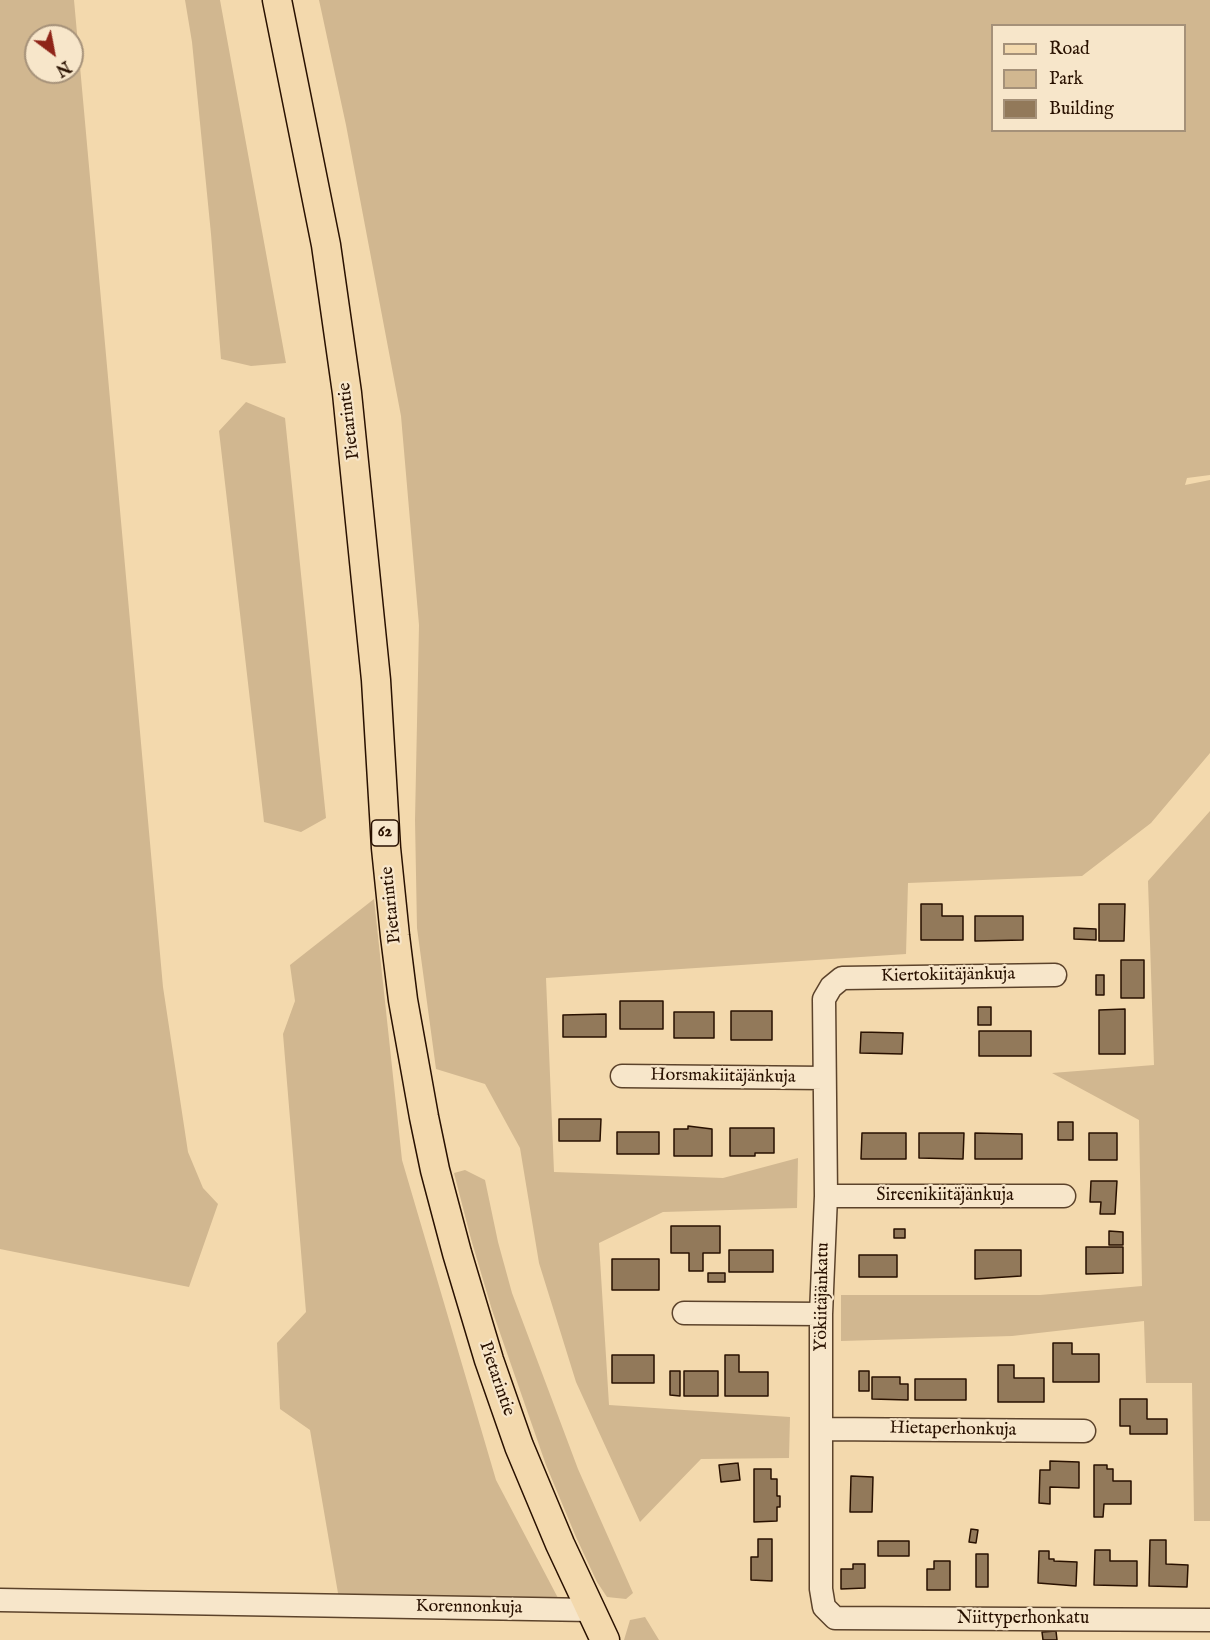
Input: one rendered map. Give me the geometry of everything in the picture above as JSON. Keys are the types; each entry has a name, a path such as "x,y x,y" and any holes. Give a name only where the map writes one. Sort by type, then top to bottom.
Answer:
{"main road":[{"name":"Pietarintie","path":"277,0 326,245 347,393 376,680 386,848 403,1000 417,1086 435,1170 489,1360 519,1446 560,1544 605,1640"}],"street":[{"name":"Kiertokiitäjänkuja","path":"842,978 1055,975"},
{"name":"Yökiitäjänkatu","path":"836,1618 824,1607 821,1590 821,1314 826,1196 824,999 831,987 842,978"},
{"name":"Horsmakiitäjänkuja","path":"622,1076 824,1078"},
{"name":"Sireenikiitäjänkuja","path":"826,1196 1064,1196"},
{"path":"684,1313 821,1314"},
{"name":"Hietaperhonkuja","path":"822,1429 1084,1431"},
{"name":"Korennonkuja","path":"0,1600 591,1610"},
{"name":"Niittyperhonkatu","path":"836,1618 1210,1620"}],"green space":[{"path":"0,0 74,0 76,24 24,24 24,84 82,84 163,987 188,1152 203,1188 218,1204 189,1287 0,1249"},
{"path":"185,0 220,0 286,363 251,366 221,359 192,42"},
{"path":"319,0 1210,0 1210,475 1187,478 1185,485 1210,480 1210,753 1151,823 1082,876 908,883 906,954 546,978 554,1172 723,1178 798,1158 797,1208 663,1212 599,1243 609,1405 790,1417 789,1458 701,1459 640,1522 576,1382 539,1263 520,1148 485,1084 436,1069 417,928 415,820 419,625 401,416 346,125"},
{"path":"246,402 285,418 326,818 301,832 264,822 219,431"},
{"path":"1210,811 1210,1521 1194,1521 1192,1383 1146,1383 1144,1321 1012,1336 841,1341 841,1295 1040,1295 1142,1286 1139,1120 1052,1073 1154,1065 1148,881"},
{"path":"374,899 402,1160 496,1480 558,1598 339,1599 310,1430 280,1409 277,1343 306,1312 283,1034 295,1001 290,965"},
{"path":"465,1170 485,1180 512,1293 578,1469 633,1593 626,1599 607,1597 597,1582 546,1465 492,1310 471,1239 454,1173"},
{"path":"645,1617 659,1640 624,1640 630,1620"}],"building":[{"path":"921,904 942,904 942,916 963,916 963,940 921,940"},
{"path":"1099,904 1125,904 1124,941 1099,941"},
{"path":"975,916 1023,916 1023,940 975,941"},
{"path":"1074,928 1096,929 1096,940 1074,939"},
{"path":"1121,960 1144,960 1144,998 1121,998"},
{"path":"1096,975 1104,975 1104,995 1096,995"},
{"path":"620,1001 663,1001 663,1029 620,1029"},
{"path":"978,1007 991,1007 991,1025 978,1025"},
{"path":"1125,1009 1125,1054 1099,1054 1099,1010"},
{"path":"731,1011 772,1011 772,1040 731,1040"},
{"path":"674,1012 714,1012 714,1038 674,1038"},
{"path":"606,1014 606,1037 563,1037 563,1015"},
{"path":"979,1031 1031,1031 1031,1056 979,1056"},
{"path":"861,1032 903,1033 902,1054 860,1053"},
{"path":"559,1119 601,1119 600,1141 559,1141"},
{"path":"1058,1122 1073,1122 1073,1140 1058,1140"},
{"path":"688,1126 712,1129 712,1156 674,1156 674,1129 688,1129"},
{"path":"730,1128 774,1128 774,1153 730,1156"},
{"path":"617,1132 659,1132 659,1154 617,1154"},
{"path":"862,1133 906,1133 906,1159 861,1159"},
{"path":"919,1133 964,1133 963,1159 919,1158"},
{"path":"975,1133 1022,1134 1022,1159 975,1159"},
{"path":"1089,1133 1117,1133 1117,1160 1089,1160"},
{"path":"1091,1181 1117,1181 1115,1214 1100,1214 1101,1202 1090,1202"},
{"path":"671,1226 720,1226 720,1253 703,1253 703,1271 689,1271 689,1253 671,1253"},
{"path":"894,1229 905,1229 905,1238 894,1238"},
{"path":"1109,1231 1123,1232 1123,1245 1109,1245"},
{"path":"1086,1247 1123,1247 1123,1273 1086,1274"},
{"path":"729,1250 773,1250 773,1272 729,1272"},
{"path":"975,1250 1021,1250 1021,1276 975,1279"},
{"path":"859,1255 897,1255 897,1277 859,1277"},
{"path":"612,1259 659,1259 659,1290 612,1290"},
{"path":"708,1273 725,1273 725,1282 708,1282"},
{"path":"1053,1343 1072,1343 1072,1354 1099,1354 1099,1382 1053,1382"},
{"path":"612,1355 654,1355 654,1383 612,1383"},
{"path":"725,1355 739,1355 739,1372 768,1372 768,1396 725,1396"},
{"path":"998,1365 1014,1365 1014,1378 1044,1378 1044,1402 998,1402"},
{"path":"670,1371 680,1371 680,1396 670,1395"},
{"path":"684,1371 718,1371 718,1396 684,1396"},
{"path":"859,1371 869,1371 869,1391 859,1391"},
{"path":"872,1377 900,1377 900,1384 908,1384 908,1400 872,1399"},
{"path":"915,1379 966,1379 966,1400 915,1400"},
{"path":"1120,1399 1147,1399 1147,1419 1167,1419 1167,1434 1130,1434 1130,1426 1120,1426"},
{"path":"1050,1461 1079,1462 1079,1488 1050,1487 1050,1504 1039,1503 1040,1470 1050,1470"},
{"path":"738,1463 740,1480 721,1482 719,1465"},
{"path":"1094,1465 1107,1465 1107,1469 1113,1469 1113,1481 1131,1481 1131,1504 1104,1504 1103,1517 1094,1517"},
{"path":"754,1469 771,1469 771,1479 777,1479 777,1496 780,1496 780,1507 777,1507 777,1521 754,1522"},
{"path":"851,1476 873,1477 872,1512 850,1512"},
{"path":"971,1529 978,1530 976,1543 969,1542"},
{"path":"758,1539 772,1539 772,1581 751,1580 751,1557 758,1557"},
{"path":"1150,1540 1166,1540 1166,1564 1188,1565 1187,1587 1149,1586"},
{"path":"878,1541 909,1541 909,1556 878,1556"},
{"path":"1095,1550 1110,1550 1110,1561 1137,1561 1137,1586 1094,1585"},
{"path":"1039,1551 1049,1551 1049,1559 1054,1559 1054,1561 1077,1562 1076,1586 1038,1583"},
{"path":"976,1554 988,1554 988,1587 976,1587"},
{"path":"934,1561 950,1561 950,1590 927,1590 927,1569 934,1569"},
{"path":"853,1564 865,1564 865,1588 841,1589 841,1569 853,1569"},
{"path":"1056,1631 1057,1640 1043,1640 1042,1632"}]}
